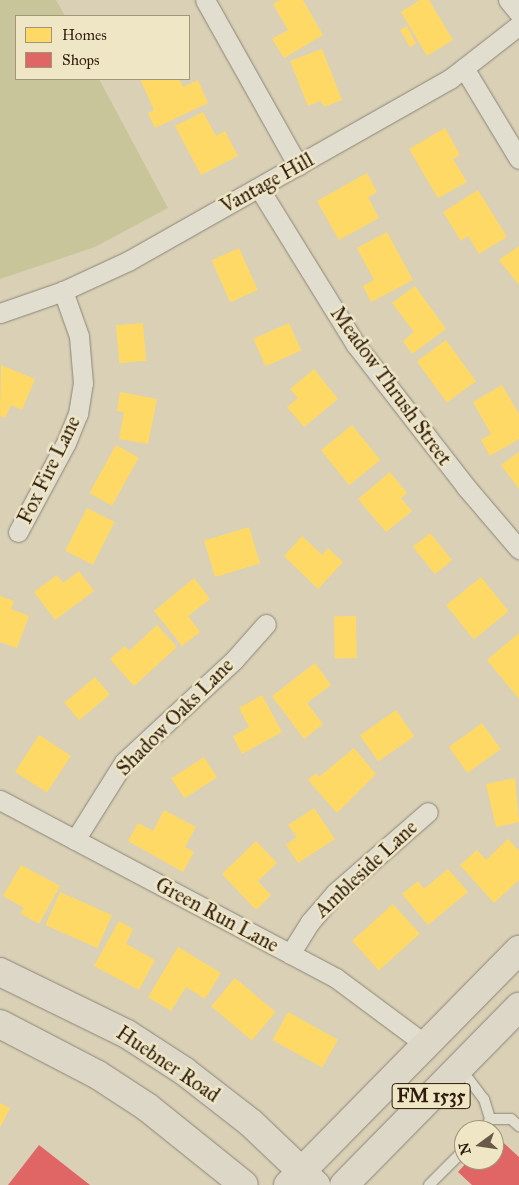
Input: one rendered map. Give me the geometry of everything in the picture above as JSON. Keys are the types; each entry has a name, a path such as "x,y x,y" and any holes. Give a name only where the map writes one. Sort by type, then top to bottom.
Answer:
{"main road":[{"name":"FM 1535","path":"302,1180 425,1044 519,950"},
{"name":"Huebner Road","path":"0,972 127,1034 184,1070 251,1123 302,1180"},
{"name":"FM 1535","path":"344,1185 519,1007"},
{"path":"0,1024 90,1071 147,1107 244,1185"}],"street":[{"path":"205,0 298,166"},
{"path":"508,0 519,13"},
{"name":"Vantage Hill","path":"0,313 62,291 128,261 298,166 464,68 519,25"},
{"path":"464,68 519,159"},
{"name":"Meadow Thrush Street","path":"259,188 356,345 466,487 519,549"},
{"name":"Fox Fire Lane","path":"18,532 66,443 78,414 84,383 79,336 62,291"},
{"name":"Shadow Oaks Lane","path":"75,840 124,762 234,660 266,624"},
{"name":"Green Run Lane","path":"0,800 336,978 373,1002 425,1044"},
{"name":"Ambleside Lane","path":"290,954 310,922 335,893 428,812"}],"lane":[{"path":"459,1067 484,1099 490,1119 511,1119 519,1126"},
{"path":"429,1185 454,1160"}],"shaded area":[{"path":"0,0 56,0 64,15 15,15 15,80 100,80 168,208 95,247 0,279"}],"building: Homes":[{"path":"280,0 303,0 323,35 284,58 272,39 288,30 273,4"},
{"path":"420,0 429,0 453,40 427,56 401,12"},
{"path":"407,26 416,44 410,47 400,30"},
{"path":"322,49 342,100 324,107 321,101 308,106 290,61"},
{"path":"140,80 180,80 183,87 198,80 208,103 155,128 148,113 154,110"},
{"path":"203,112 216,136 225,131 238,156 201,175 175,126"},
{"path":"445,128 460,155 453,159 467,182 438,198 409,149"},
{"path":"367,173 377,192 368,197 379,218 339,240 317,201"},
{"path":"478,190 507,237 479,254 468,236 461,241 443,212"},
{"path":"387,232 413,280 371,302 363,286 374,280 357,248"},
{"path":"519,246 519,285 499,260"},
{"path":"239,248 258,290 230,302 212,260"},
{"path":"415,286 446,329 412,354 403,341 414,332 392,303"},
{"path":"143,323 146,361 119,363 116,325"},
{"path":"289,323 301,350 266,366 253,339"},
{"path":"446,340 476,381 447,402 417,361"},
{"path":"1,365 35,379 22,410 11,405 5,418 0,416"},
{"path":"314,369 338,399 304,427 287,407 298,398 290,389"},
{"path":"502,385 519,414 519,439 490,456 481,440 491,434 473,402"},
{"path":"120,392 157,399 148,444 119,439 124,412 117,411"},
{"path":"352,425 380,460 349,485 321,450"},
{"path":"116,445 139,458 112,506 89,493"},
{"path":"519,452 519,489 501,465"},
{"path":"390,472 407,493 401,498 412,511 386,532 358,499"},
{"path":"87,508 115,522 93,565 65,551"},
{"path":"249,527 260,563 215,577 204,541"},
{"path":"430,533 452,560 435,574 413,547"},
{"path":"302,536 322,555 328,548 343,562 318,589 284,556"},
{"path":"79,571 94,591 55,620 34,592 57,575 63,583"},
{"path":"481,577 509,611 474,640 446,605"},
{"path":"194,578 210,599 188,616 200,632 182,646 154,611"},
{"path":"0,596 14,601 11,609 29,616 17,648 0,642"},
{"path":"334,616 356,616 357,658 335,658"},
{"path":"157,625 177,647 134,686 110,659 125,646 129,651"},
{"path":"519,633 519,699 487,660"},
{"path":"315,663 331,685 307,703 323,724 304,739 272,696"},
{"path":"95,677 110,695 79,720 64,703"},
{"path":"262,695 282,732 242,754 233,736 249,727 239,708"},
{"path":"396,710 414,736 378,761 360,735"},
{"path":"482,723 501,749 468,773 449,747"},
{"path":"39,735 71,756 47,793 15,772"},
{"path":"354,748 376,774 337,813 308,780 316,773 319,777"},
{"path":"204,757 217,777 184,798 171,778"},
{"path":"515,778 519,822 496,827 486,784"},
{"path":"314,808 335,839 298,863 286,845 297,837 288,825"},
{"path":"164,810 196,827 185,847 194,852 183,872 128,841 138,823 153,831"},
{"path":"508,839 519,851 519,880 494,903 460,865 477,850 486,860"},
{"path":"256,841 277,863 258,881 271,895 256,910 222,874"},
{"path":"21,865 60,886 39,924 20,913 24,908 3,896"},
{"path":"448,869 468,892 428,925 402,894 418,881 424,889"},
{"path":"60,892 112,915 97,948 45,925"},
{"path":"393,904 420,934 379,971 352,941"},
{"path":"119,921 133,929 126,944 155,960 139,990 94,966"},
{"path":"178,947 221,973 205,999 186,987 171,1011 148,997"},
{"path":"235,978 276,1012 252,1040 211,1006"},
{"path":"288,1012 338,1040 322,1068 272,1040"},
{"path":"0,1103 10,1108 0,1128"}],"building: Shops":[{"path":"504,1143 519,1157 519,1185 472,1185 458,1172 460,1170 504,1170"},
{"path":"39,1145 90,1185 8,1185"}]}
